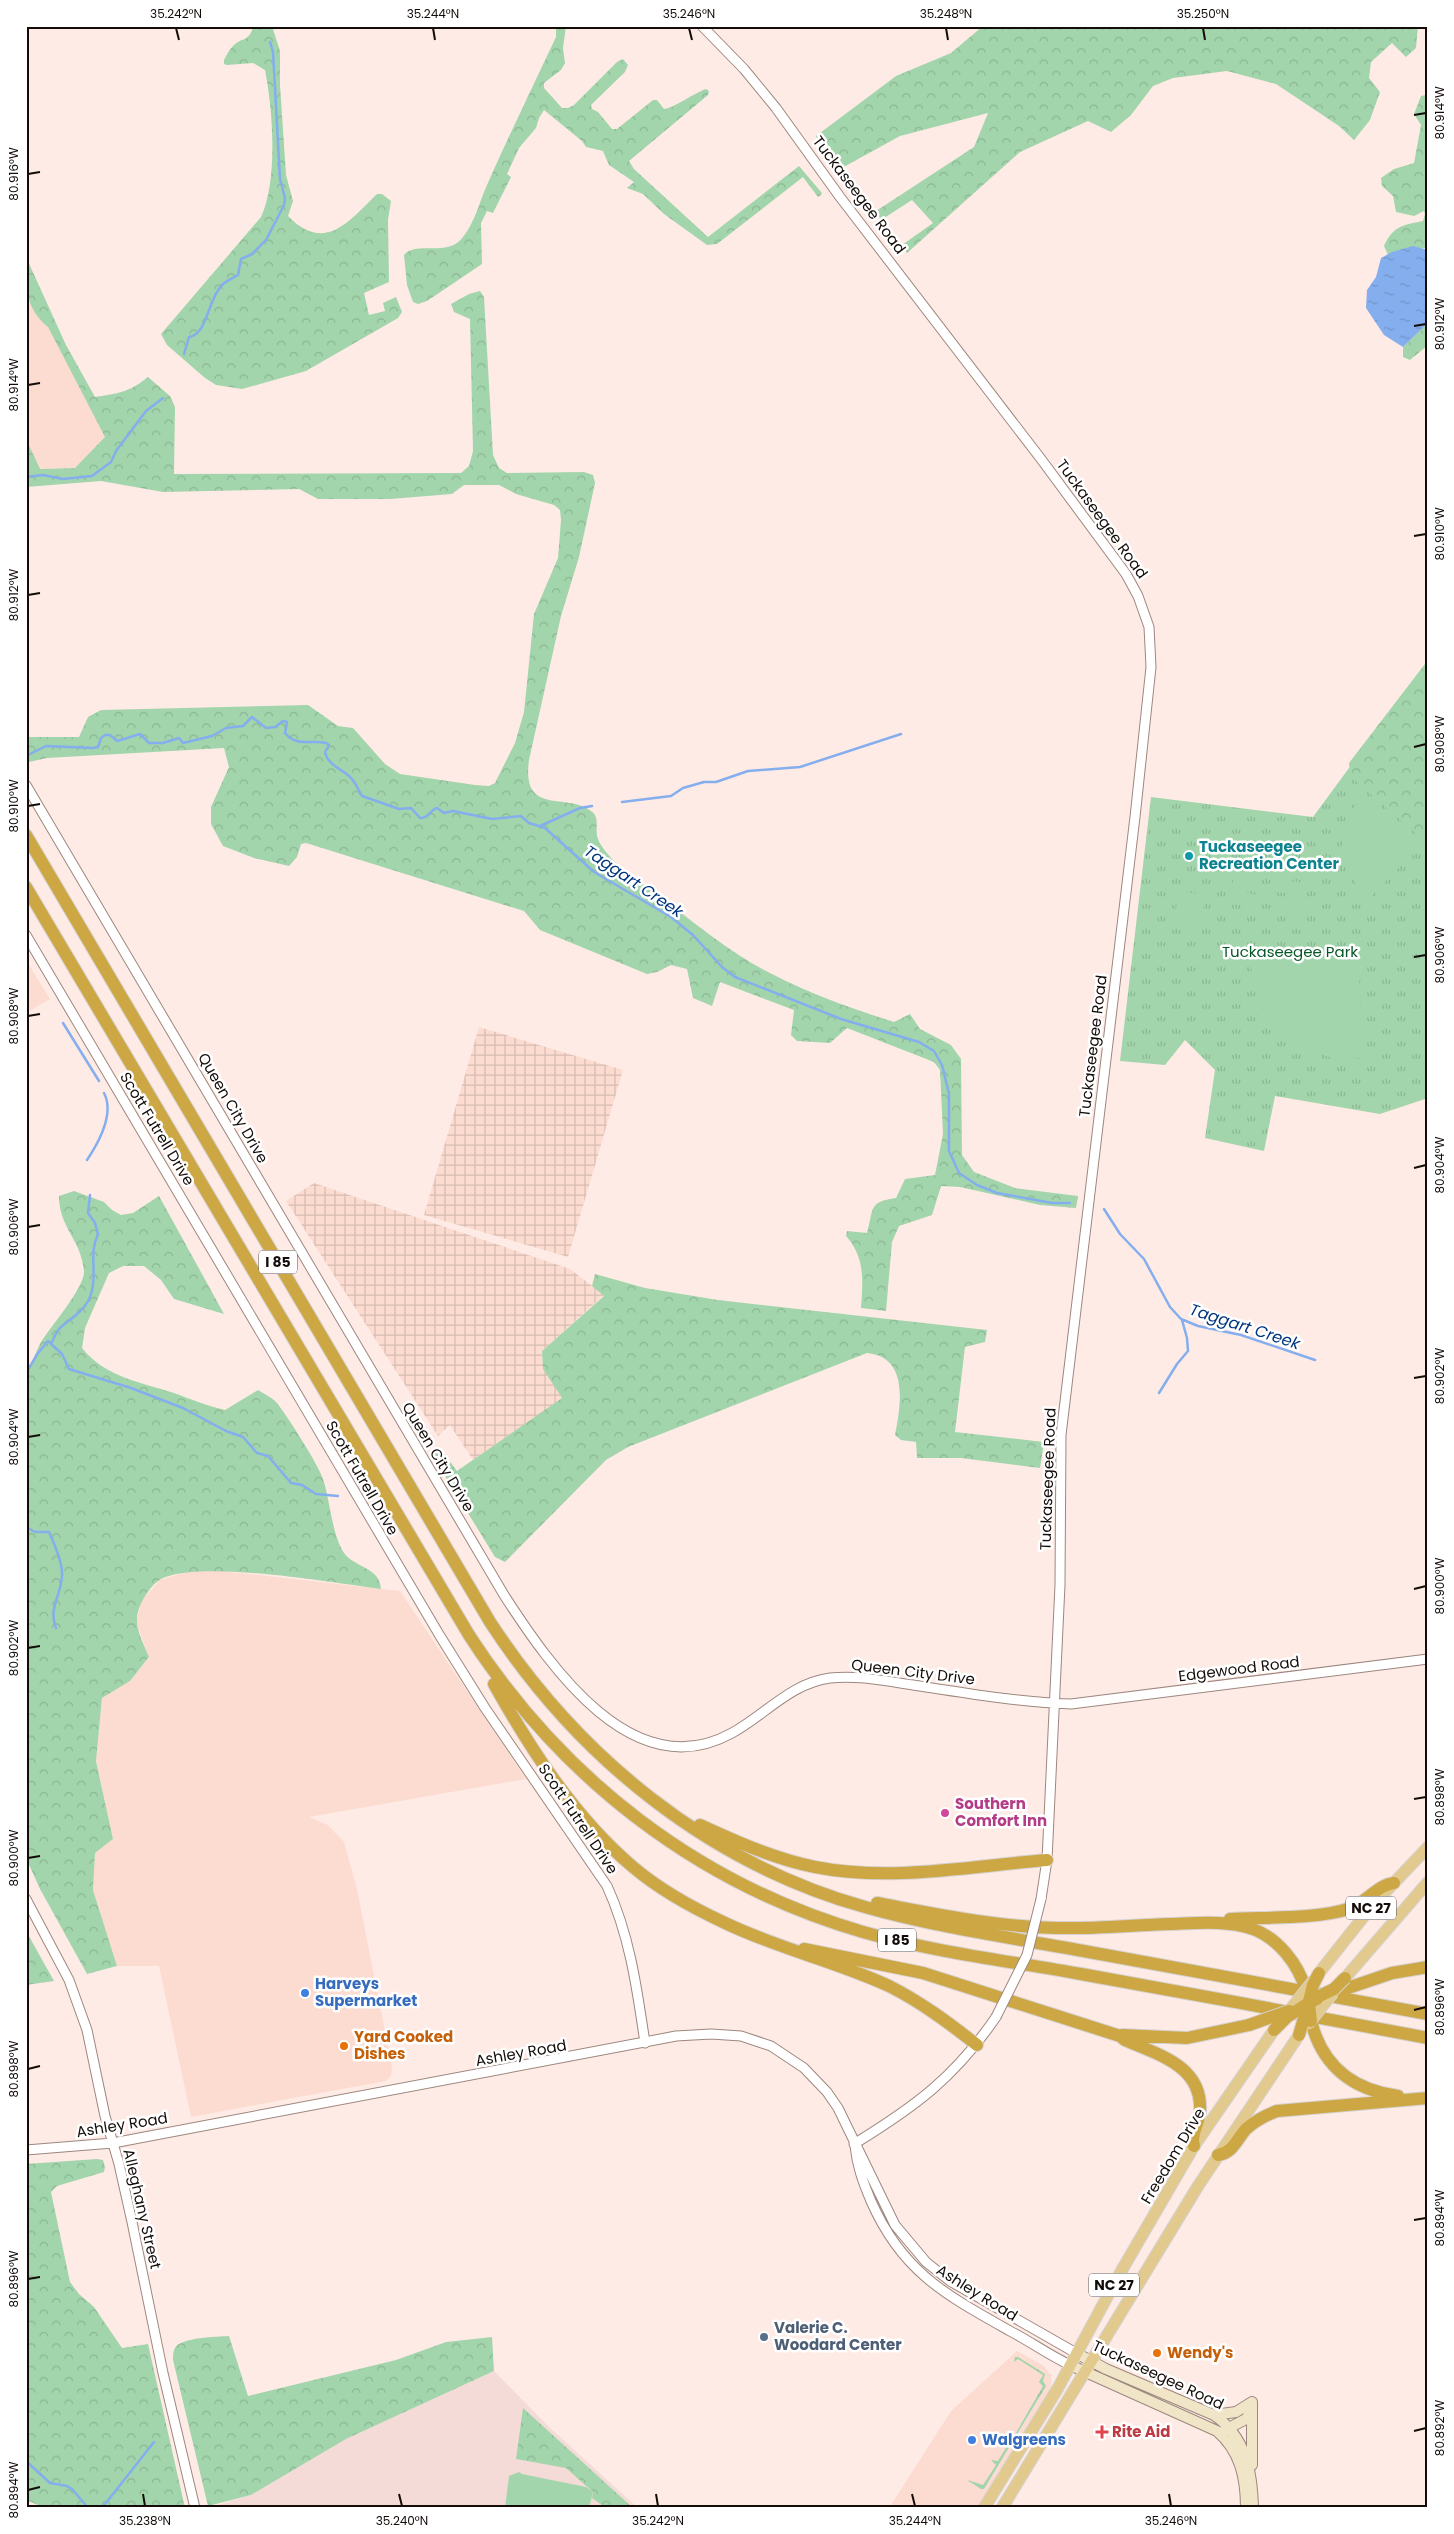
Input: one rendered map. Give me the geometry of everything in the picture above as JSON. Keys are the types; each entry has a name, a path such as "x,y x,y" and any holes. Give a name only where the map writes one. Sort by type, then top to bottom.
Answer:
{"highway":[{"name":"I 85","path":"26,835 504,1643 562,1717 609,1764 655,1803 724,1847 806,1887 863,1907 919,1921 1428,2014"},
{"name":"I 85","path":"26,887 469,1635 527,1716 578,1769 608,1796 649,1829 696,1859 792,1908 845,1926 908,1943 1428,2038"},
{"path":"469,1635 490,1678 534,1749 581,1814 634,1868 670,1894 725,1923 888,1986 932,2011 977,2045"},
{"path":"655,1803 750,1846 795,1862 834,1870 880,1873 1047,1860"},
{"path":"806,1887 921,1911 1047,1928 1209,1922 1342,1911 1359,1905 1385,1886 1394,1883"},
{"path":"1209,1922 1240,1926 1262,1933 1281,1948 1297,1969 1308,2000 1310,2021 1317,2038 1336,2069 1353,2083 1376,2092 1412,2099"},
{"path":"777,1944 862,1959 923,1973 1120,2036 1192,2037 1249,2025 1289,2012 1308,2000 1334,1988 1346,1978"},
{"path":"1274,2030 1308,2000 1392,1973 1428,1967"},
{"path":"1299,2035 1308,2000 1319,1973"},
{"path":"1120,2036 1175,2062 1191,2078 1197,2090 1200,2107 1193,2138 1194,2146"},
{"path":"1218,2155 1228,2152 1244,2132 1256,2121 1277,2111 1428,2098"}],"main road":[{"name":"NC 27","path":"1319,1973 1372,1906 1428,1847"},
{"name":"NC 27","path":"1002,2508 1218,2155 1299,2035 1428,1882"},
{"name":"Freedom Drive","path":"989,2505 1194,2146 1274,2030 1289,2012"},
{"name":"Tuckaseegee Road","path":"1076,2354 1089,2368 1217,2431 1230,2442 1238,2457 1245,2486 1246,2508"},
{"name":"Tuckaseegee Road","path":"1070,2365 1089,2368 1214,2415 1231,2429 1241,2443 1246,2457 1252,2489 1253,2508"},
{"path":"1214,2415 1236,2412 1252,2402 1252,2489"},
{"path":"1217,2431 1231,2429 1246,2418 1252,2410"}],"street":[{"name":"Tuckaseegee Road","path":"702,26 744,69 776,108 840,197 1041,459 1126,574 1138,596 1149,627 1151,667 1135,817 1061,1435 1060,1585 1047,1860 1041,1899 1026,1955 996,2017 977,2045 954,2071 924,2098 854,2144"},
{"name":"Queen City Drive","path":"26,785 504,1595 551,1663 571,1686 601,1712 641,1740 668,1747 681,1748 717,1741 746,1724 793,1691 809,1683 831,1678 864,1678 1054,1703"},
{"name":"Scott Futrell Drive","path":"26,935 440,1636 485,1708 607,1886 619,1911 627,1940 645,2043"},
{"name":"Edgewood Road","path":"1054,1703 1071,1704 1428,1659"},
{"name":"Alleghany Street","path":"26,1898 64,1968 79,2004 132,2222 195,2508"},
{"name":"Ashley Road","path":"26,2150 113,2143 676,2036 726,2034 771,2046 804,2068 827,2092 838,2108 895,2225 926,2262 950,2281 1076,2354"},
{"name":"Ashley Road","path":"854,2144 858,2168 876,2211 894,2245 909,2263 935,2286 956,2300 1070,2365"}],"shaded area":[{"path":"26,274 110,439 75,468 26,469"},
{"path":"26,960 50,999 26,1013"},
{"path":"479,1027 623,1070 568,1257 424,1215"},
{"path":"314,1183 570,1269 604,1295 542,1351 543,1369 563,1398 473,1460 450,1425 438,1436 286,1201"},
{"path":"189,1571 222,1571 400,1591 526,1779 309,1817 328,1825 344,1842 357,1889 392,2067 391,2076 386,2081 191,2117 159,1966 117,1966 93,1890 95,1853 113,1839 96,1760 102,1698 130,1681 149,1658 136,1621 142,1600 160,1580"},
{"path":"1017,2351 1044,2366 1051,2375 1051,2387 977,2508 889,2508 951,2411"},
{"path":"494,2371 548,2426 638,2508 208,2508 251,2495 346,2439"}],"green space":[{"path":"254,26 272,26 280,51 280,85 286,175 293,201 288,216 301,227 314,232 325,233 346,223 377,194 382,194 391,201 388,220 389,282 364,293 369,315 385,311 383,303 396,297 402,312 398,318 306,371 242,389 216,385 205,378 167,345 161,334 261,217 266,202 272,165 272,125 265,70 253,63 224,64 228,53 236,43 247,38"},
{"path":"556,26 566,26 563,48 565,63 561,70 544,83 544,88 562,108 574,105 617,62 623,59 628,65 625,72 591,105 592,109 598,112 612,129 617,129 653,100 657,100 664,109 706,89 709,91 708,95 629,161 634,169 708,237 799,166 822,193 821,195 818,197 803,177 717,244 707,245 664,214 643,194 627,188 634,182 609,165 603,151 586,147 582,141 544,110 536,128 519,148 507,174 511,177 493,213 487,211 481,223 482,264 427,301 418,304 413,302 407,285 404,255 416,249 449,247 457,243 467,231 556,37"},
{"path":"983,26 1418,26 1416,48 1406,57 1392,43 1371,62 1369,78 1380,92 1370,120 1354,140 1339,126 1276,84 1227,71 1173,78 1153,86 1131,115 1111,132 1088,121 1020,152 907,253 902,245 933,223 912,200 881,220 876,211 974,147 988,113 900,136 840,169 829,165 816,136 896,76 951,53"},
{"path":"1426,95 1428,97 1428,250 1425,248 1388,255 1384,246 1391,234 1404,225 1423,221 1425,214 1424,211 1414,216 1396,212 1393,196 1382,186 1381,178 1394,169 1414,163 1421,125 1414,114 1421,96"},
{"path":"26,257 66,345 95,397 123,392 148,377 170,396 175,407 174,474 461,473 469,466 473,451 470,319 454,312 451,304 469,294 480,291 484,297 493,455 499,468 507,473 584,472 593,475 595,483 579,557 561,616 529,760 528,778 532,789 539,796 548,800 570,803 591,811 597,820 599,842 616,863 734,952 760,968 803,989 894,1022 910,1014 920,1029 951,1045 961,1059 962,1155 974,1172 1015,1188 1078,1196 1076,1208 1040,1205 960,1187 941,1186 932,1215 899,1226 892,1242 886,1311 861,1308 862,1278 860,1261 857,1252 846,1236 847,1231 867,1233 876,1204 896,1198 905,1179 935,1175 943,1134 940,1070 934,1062 847,1028 830,1043 797,1041 791,1035 794,1010 720,982 712,1006 693,998 687,969 671,965 657,972 647,974 540,930 524,911 306,843 301,844 297,857 289,866 254,858 223,846 211,824 211,807 229,767 224,748 47,758 29,762 26,758 26,737 79,737 88,717 101,710 308,705 338,726 353,728 385,764 400,774 489,786 495,783 515,743 524,712 534,614 558,558 561,520 560,510 554,505 516,494 499,485 464,485 452,494 390,499 318,499 299,489 163,492 101,481 26,487 26,439 40,469 75,468 105,437 48,327 34,312 30,303 27,286"},
{"path":"1428,323 1428,345 1410,360 1403,357 1403,347"},
{"path":"1428,660 1428,844 1350,776 1349,763"},
{"name":"Tuckaseegee Park","path":"1349,768 1428,834 1428,1098 1380,1114 1275,1096 1264,1151 1205,1138 1215,1070 1185,1040 1165,1065 1120,1061 1151,797 1313,817"},
{"path":"1365,794 1417,840 1417,848 1369,899 1351,874 1345,861 1343,847 1347,820 1354,807"},
{"path":"1236,858 1263,861 1261,874 1234,870"},
{"path":"1281,863 1308,867 1306,879 1280,876"},
{"path":"1234,875 1261,878 1259,890 1232,887"},
{"path":"1279,880 1306,883 1304,896 1278,892"},
{"path":"1178,891 1205,895 1201,929 1174,926"},
{"path":"1232,891 1259,895 1257,907 1230,904"},
{"path":"1277,897 1304,900 1302,912 1276,909"},
{"path":"1350,952 1359,961 1361,1058 1344,1059 1312,1051 1284,1033 1262,1006 1254,988 1250,961"},
{"path":"74,1191 104,1202 121,1215 133,1213 159,1196 224,1314 174,1299 161,1280 144,1266 123,1266 109,1273 85,1328 82,1348 101,1366 112,1372 136,1382 225,1410 258,1390 273,1399 295,1429 320,1472 340,1546 349,1558 376,1576 380,1582 381,1589 267,1574 205,1571 180,1573 161,1579 148,1592 137,1616 137,1625 149,1657 130,1681 102,1698 96,1761 113,1839 95,1853 93,1890 117,1966 87,1974 40,1889 26,1858 26,1377 41,1342 79,1287 83,1278 84,1271 79,1250 62,1217 60,1207 59,1196"},
{"path":"595,1274 645,1288 718,1300 987,1330 985,1342 965,1347 955,1432 1044,1442 1040,1468 961,1458 917,1458 916,1442 901,1440 895,1435 900,1397 896,1373 890,1363 881,1356 867,1353 628,1447 606,1460 505,1562 495,1557 431,1453 433,1448 440,1448 457,1471 562,1398 543,1369 542,1351 604,1296 592,1286"},
{"path":"26,1931 54,1981 26,1985"},
{"path":"103,2160 104,2172 57,2186 51,2192 70,2282 79,2294 94,2307 122,2348 148,2344 185,2508 45,2508 26,2500 26,2164"},
{"path":"229,2336 248,2396 396,2360 446,2342 492,2337 494,2371 346,2439 251,2495 208,2506 173,2354 175,2348 184,2342 200,2338"},
{"path":"1015,2357 1045,2374 1043,2381 1046,2386 984,2489 981,2489 967,2480 983,2485 996,2465 991,2460 998,2461 1010,2441 1006,2436 1013,2438 1043,2386 1039,2382 1043,2375 1018,2359 1014,2362"},
{"path":"523,2408 633,2508 606,2508 592,2498 593,2492 566,2468 516,2459"},
{"path":"519,2472 586,2487 593,2492 589,2508 505,2508 509,2476"}],"water":[{"path":"1413,246 1428,250 1428,323 1403,347 1384,335 1366,308 1367,290 1376,277 1381,258 1392,252"}],"waterway":[{"path":"184,354 189,337 195,335 200,330 217,291 238,275 241,259 252,254 266,240 284,205 285,198 280,179 273,52 270,42"},
{"path":"26,477 43,475 63,479 92,476 111,462 116,451 146,411 163,398"},
{"name":"Taggart Creek","path":"26,756 46,746 98,747 101,738 105,735 110,735 117,741 140,734 149,743 163,743 179,738 183,743 212,736 226,728 243,726 252,717 266,728 275,727 283,721 287,722 285,733 290,738 300,742 326,743 329,745 325,752 329,761 351,778 362,796 399,809 411,808 420,818 425,817 437,808 444,813 453,811 492,819 521,816 529,823 545,828 594,872 671,917 693,935 722,967 735,977 841,1019 919,1042 934,1051 942,1065 949,1094 949,1151 959,1173 977,1185 997,1193 1052,1203 1070,1203"},
{"path":"622,802 671,796 683,788 704,782 716,782 748,771 800,767 901,734"},
{"path":"540,826 580,808 592,806"},
{"path":"63,1023 99,1081"},
{"path":"87,1160 101,1136 107,1119 107,1101 104,1093"},
{"path":"51,1344 59,1329 82,1309 91,1294 94,1279 93,1257 98,1234 95,1223 88,1213 90,1195"},
{"name":"Taggart Creek","path":"1104,1209 1120,1234 1144,1259 1170,1307 1181,1319 1198,1326 1241,1335 1315,1360"},
{"path":"1159,1393 1177,1364 1188,1351 1182,1320"},
{"path":"26,1373 48,1341 62,1354 69,1369 131,1388 183,1408 226,1431 243,1437 257,1453 268,1456 291,1483 302,1485 316,1494 338,1496"},
{"path":"26,1527 35,1532 49,1532 60,1560 62,1576 53,1615 56,1628"},
{"path":"102,2508 154,2442"},
{"path":"26,2461 50,2483 67,2486 73,2490 88,2508"}],"place":[{"name":"Tuckaseegee Recreation Center","path":"1189,856"},
{"name":"Southern Comfort Inn","path":"945,1813"},
{"name":"Harveys Supermarket","path":"305,1993"},
{"name":"Yard Cooked Dishes","path":"344,2046"},
{"name":"Valerie C. Woodard Center","path":"764,2337"},
{"name":"Wendy's","path":"1157,2353"},
{"name":"Rite Aid","path":"1102,2432"},
{"name":"Walgreens","path":"972,2440"}]}
